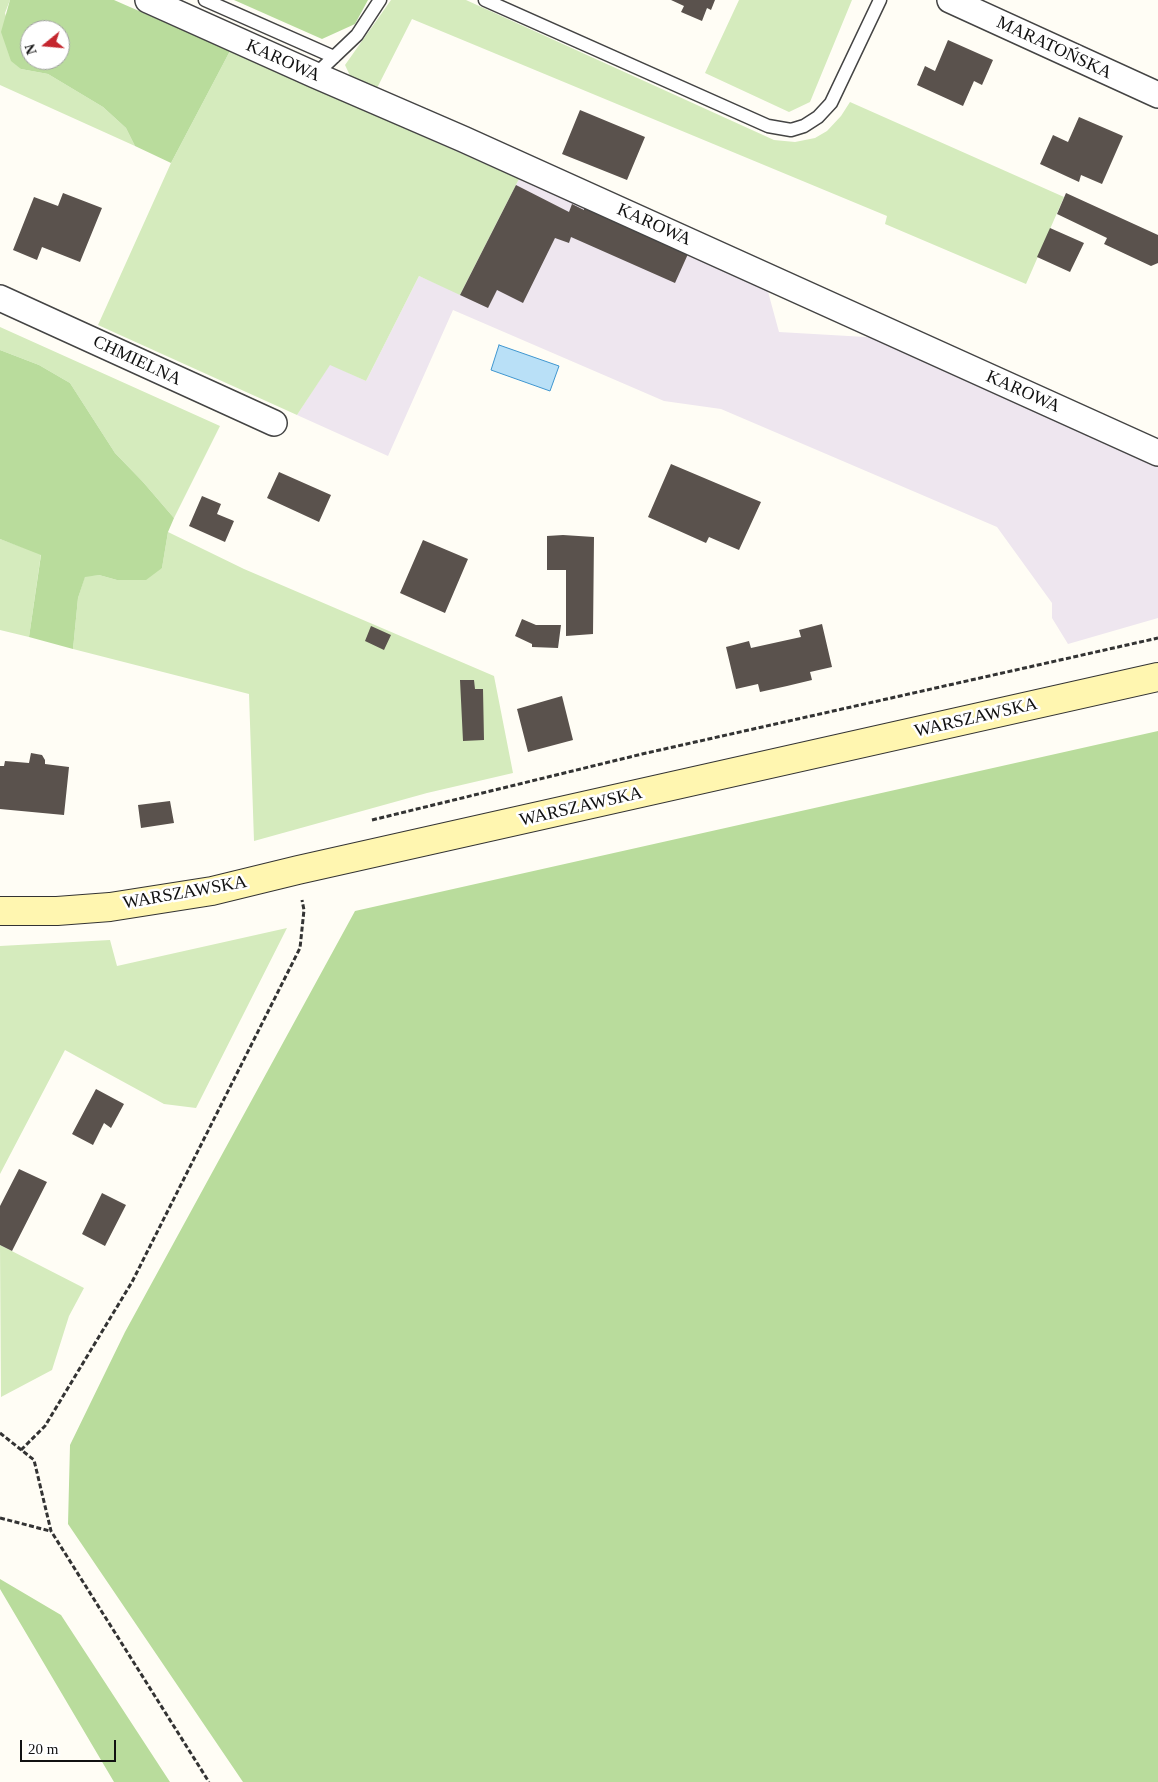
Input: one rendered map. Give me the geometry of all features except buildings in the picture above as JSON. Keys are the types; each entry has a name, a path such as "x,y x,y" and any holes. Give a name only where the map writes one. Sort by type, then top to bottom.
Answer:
{"main road":[{"name":"WARSZAWSKA","path":"0,911 56,911 110,907 212,891 298,870 1158,677"}],"street":[{"name":"KAROWA","path":"148,0 463,139 1158,453"},
{"name":"MARATOŃSKA","path":"950,0 1158,95"},
{"name":"CHMIELNA","path":"0,298 274,423"}],"lane":[{"path":"206,0 334,57"},
{"path":"315,75 357,34 380,0"},
{"path":"485,0 768,126 791,130 804,126 818,117 830,103 880,0"}],"path":[{"path":"368,821 642,754 1158,638"},
{"path":"22,1450 45,1426 132,1282 300,948 304,910 298,870"},
{"path":"0,1433 34,1460 51,1531 209,1782"},
{"path":"0,1518 51,1531"}],"shaded area":[{"path":"519,179 767,288 779,332 883,338 1158,464 1158,618 1068,644 1052,618 1052,603 997,527 721,409 664,401 453,310 388,456 297,415 330,364 366,381 419,276 460,294"}],"green space":[{"path":"0,0 10,0 5,13 20,70 48,74 103,107 126,128 135,146 0,85"},
{"path":"10,0 114,0 230,51 171,163 135,146 126,128 103,107 48,74 26,70 70,70 70,20 20,20 20,68 11,61 1,32"},
{"path":"234,0 368,0 355,24 322,39"},
{"path":"391,0 466,0 774,140 795,142 815,138 827,131 841,116 850,102 1064,197 1026,284 885,224 887,216 412,19 375,92 353,82 345,65"},
{"path":"739,0 852,0 810,102 789,112 705,73"},
{"path":"230,51 519,179 460,295 419,276 366,381 330,365 297,415 98,325 171,163"},
{"path":"0,327 220,426 174,518 115,453 70,383 39,365 0,350"},
{"path":"0,350 39,365 70,383 115,453 174,518 168,532 162,568 146,580 117,580 99,575 85,577 78,598 73,649 29,637 41,555 0,539"},
{"path":"168,532 244,569 494,676 513,773 427,793 254,841 249,694 73,649 78,598 85,576 99,575 117,580 162,568"},
{"path":"0,539 41,554 29,637 0,630"},
{"path":"1158,731 1158,1782 243,1782 68,1524 70,1445 125,1332 355,911"},
{"path":"287,928 196,1108 164,1104 65,1050 0,1174 0,946 110,940 117,966"},
{"path":"0,1245 84,1288 69,1316 52,1370 1,1397"},
{"path":"0,1579 61,1615 170,1782 114,1782 0,1589"}],"water":[{"path":"499,345 559,366 550,391 491,370"}]}
